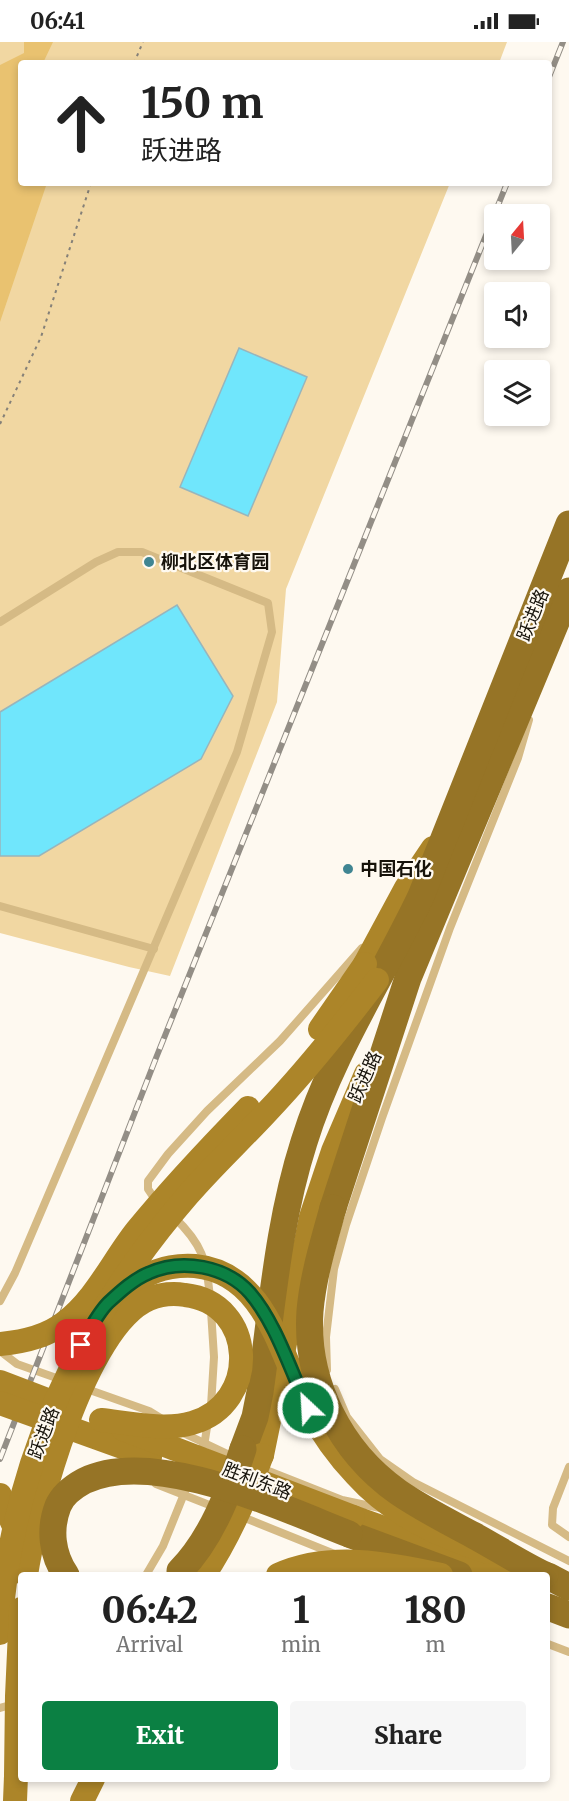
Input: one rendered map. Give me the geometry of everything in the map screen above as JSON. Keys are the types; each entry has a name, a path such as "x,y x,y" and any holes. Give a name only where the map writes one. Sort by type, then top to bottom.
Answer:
{"highway":[{"name":"跃进路","path":"375,972 421,896 569,524"},
{"name":"跃进路","path":"408,978 565,600"},
{"path":"178,1572 192,1558 234,1478 253,1452 255,1417 287,1207 304,1141 330,1071 375,972"},
{"path":"408,978 333,1208 310,1310 312,1353 320,1386 338,1430 351,1448 381,1479 398,1492 518,1569"},
{"path":"64,1572 57,1559 52,1539 53,1529 59,1503 80,1483 111,1472 134,1470 221,1485"},
{"name":"胜利东路","path":"221,1485 451,1572"},
{"path":"550,1578 569,1587"},
{"path":"550,1608 569,1615"}],"main road":[{"path":"0,1344 27,1340 46,1334 64,1323 95,1289 135,1232 162,1200 375,972 390,919 406,888 451,821"},
{"name":"跃进路","path":"0,1633 10,1540 24,1488 38,1444 81,1345 159,1230 189,1194 309,1066 375,972"},
{"name":"跃进路","path":"206,1572 243,1502 253,1452 314,1208 333,1151 408,978"},
{"path":"107,1304 142,1276 169,1267 205,1268 234,1280 251,1294 265,1314 308,1408 323,1433 357,1477 412,1520 448,1539 518,1569"},
{"path":"26,1572 31,1543 70,1412 90,1370 114,1330 146,1300 168,1294 200,1298 220,1310 228,1319 242,1347 241,1368 234,1390 221,1407 203,1419 184,1425 167,1426 101,1420"},
{"name":"胜利东路","path":"0,1382 342,1513 518,1569"},
{"name":"胜利东路","path":"0,1402 221,1485"},
{"path":"0,1495 35,1572"},
{"path":"287,1572 308,1565 339,1561 375,1562 426,1572"},
{"path":"550,1587 569,1594"},
{"path":"15,1801 18,1674"},
{"path":"69,1801 77,1782"},
{"path":"82,1801 92,1782"}],"lane":[{"path":"0,622 96,562 118,552 142,552 268,603 272,632 237,752 15,1273 0,1301"},
{"path":"538,690 565,600"},
{"path":"531,712 518,758 450,928 382,1118 334,1269 326,1337 327,1371 347,1417 380,1458 413,1482 569,1561"},
{"path":"0,906 154,949"},
{"path":"196,1464 204,1443 213,1392 214,1358 209,1287 204,1257 192,1236 152,1197 148,1189 148,1181 168,1154 207,1111 280,1041 390,919"},
{"path":"0,1351 17,1364 149,1411 184,1434 227,1454 342,1500 384,1509 398,1499 413,1482"},
{"path":"0,1409 104,1448 139,1478 334,1552 365,1569"},
{"path":"569,1467 554,1508 552,1524 569,1538"},
{"path":"148,1572 163,1546 192,1474"},
{"path":"550,1645 569,1652"},
{"path":"0,1708 18,1704"}],"path":[{"path":"135,60 143,42"},
{"path":"0,424 41,337 90,186"}],"shaded area":[{"name":"柳北区体育园","path":"0,42 507,42 500,60 18,60 18,186 449,186 286,589 277,702 170,976 0,933"},
{"path":"24,42 53,42 44,60 18,60 18,186 46,186 0,322 0,65 24,53"}],"building":[{"path":"239,348 307,377 248,516 180,487"},
{"path":"177,605 233,696 201,759 39,856 0,856 0,712"}],"railway":[{"path":"552,70 563,42"},
{"path":"0,1459 156,1058 506,186"}],"place":[{"name":"柳北区体育园","path":"149,562"},
{"name":"中国石化","path":"348,869"}],"route":[{"path":"81,1345 107,1304 142,1276 169,1267 188,1266 211,1269 243,1286 259,1305 272,1328 308,1408"}]}
